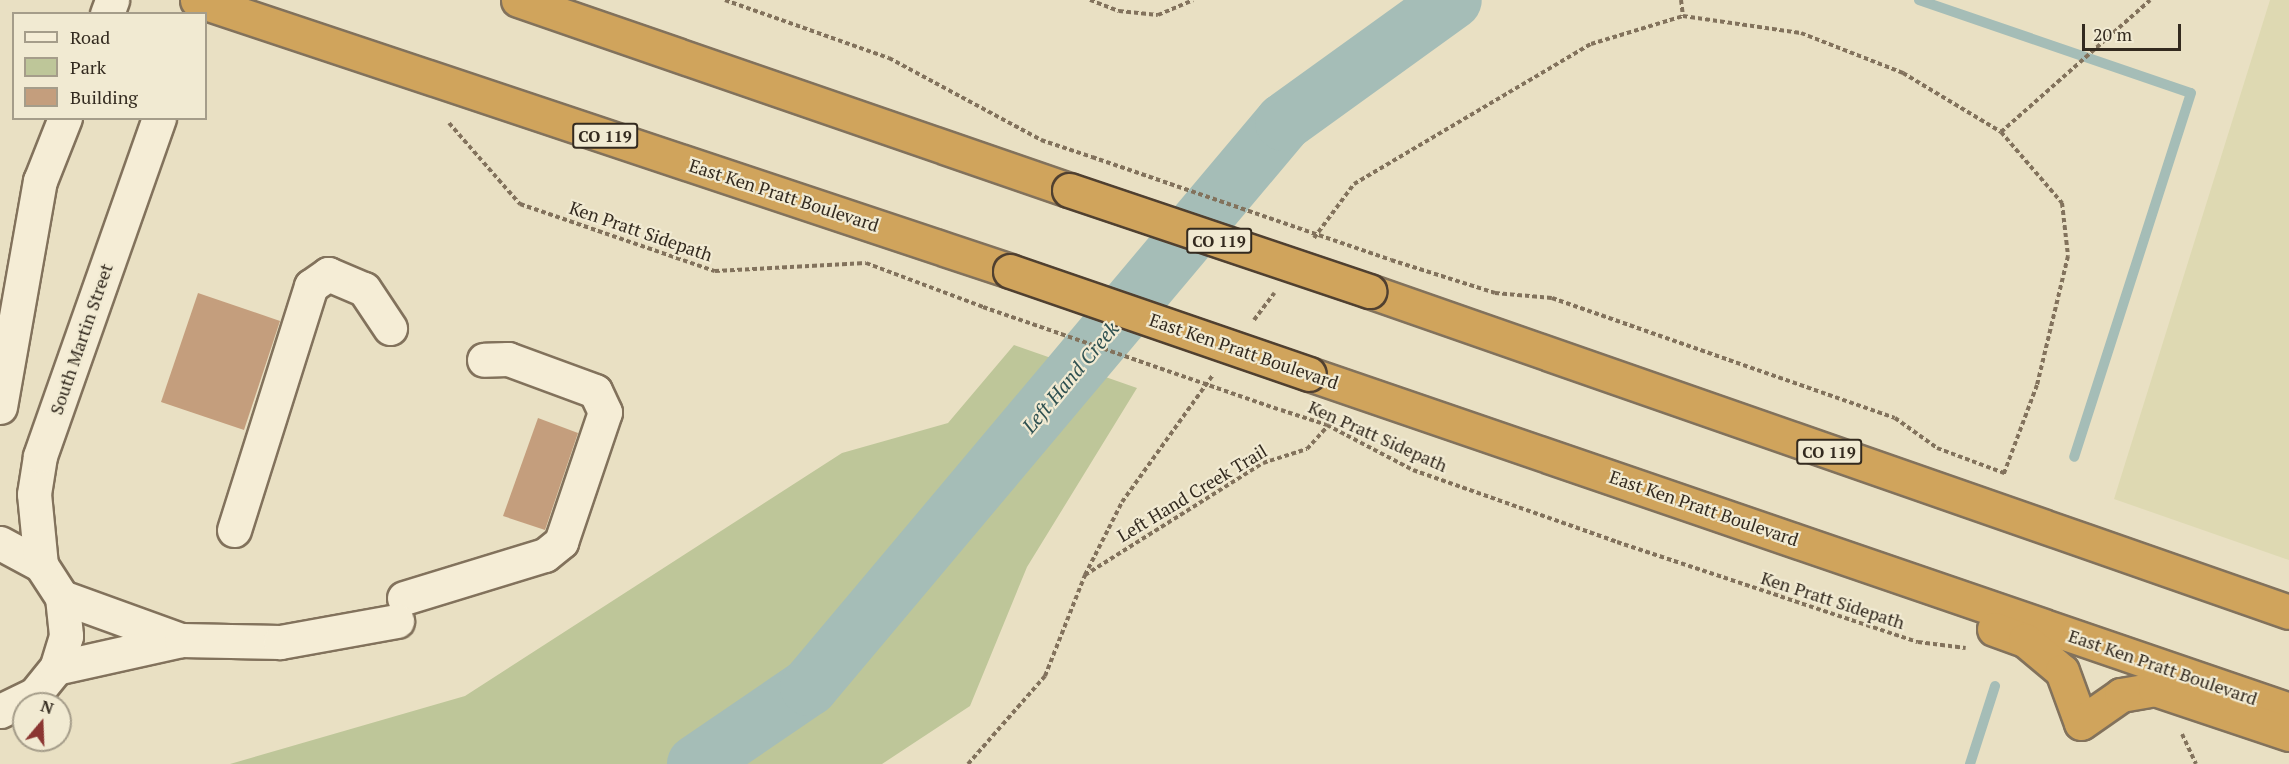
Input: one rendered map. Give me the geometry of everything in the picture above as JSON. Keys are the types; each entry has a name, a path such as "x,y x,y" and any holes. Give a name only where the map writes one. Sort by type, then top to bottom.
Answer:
{"highway":[{"name":"CO 119","path":"518,0 1369,291 2289,612"},
{"name":"East Ken Pratt Boulevard","path":"197,5 1010,271 1308,374 1364,390 2289,710"},
{"path":"1616,478 1631,502 2025,640 2062,671 2081,723 2121,695 2155,689 2289,734"}],"street":[{"path":"0,407 40,181 64,120"},
{"name":"South Martin Street","path":"41,564 34,494 40,456 158,120"},
{"path":"234,530 311,286 328,274 364,289 390,328"},
{"path":"57,668 181,640 280,642 401,610 544,555 561,542 605,412 595,391 507,358 484,360"},
{"path":"0,543 41,564 62,597 66,636 57,668 35,694 2,719"},
{"path":"62,597 181,640"}],"path":[{"path":"725,0 889,58 1041,140 1391,260 1495,293 1552,298 1895,418 1937,448 2004,473"},
{"path":"1090,0 1119,11 1158,15 1193,0"},
{"path":"1681,0 1683,16 1801,33 1903,73 2001,132 2062,203 2068,256 2037,385 1990,507"},
{"path":"2001,132 2072,75 2091,49 2150,0"},
{"name":"Ken Pratt Sidepath","path":"449,123 520,204 715,271 866,263 983,307 1327,425 1413,470 1617,542 1918,642 1974,650"},
{"name":"Left Hand Creek Trail","path":"1085,575 1263,463 1307,449 1320,441 1327,425 1364,390"},
{"path":"2177,726 2196,764"}],"shaded area":[{"path":"2270,0 2289,0 2289,560 2114,499"}],"green space":[{"path":"1014,345 1137,388 1027,567 970,706 882,764 230,764 465,696 842,453 948,423"}],"building":[{"path":"198,293 280,321 244,430 161,402"},
{"path":"538,418 578,433 545,530 503,516"}],"waterway":[{"name":"Left Hand Creek","path":"696,764 809,687 1284,122 1453,0"},
{"path":"1919,0 2191,93 2074,457"},
{"path":"1970,764 1995,686"}]}
